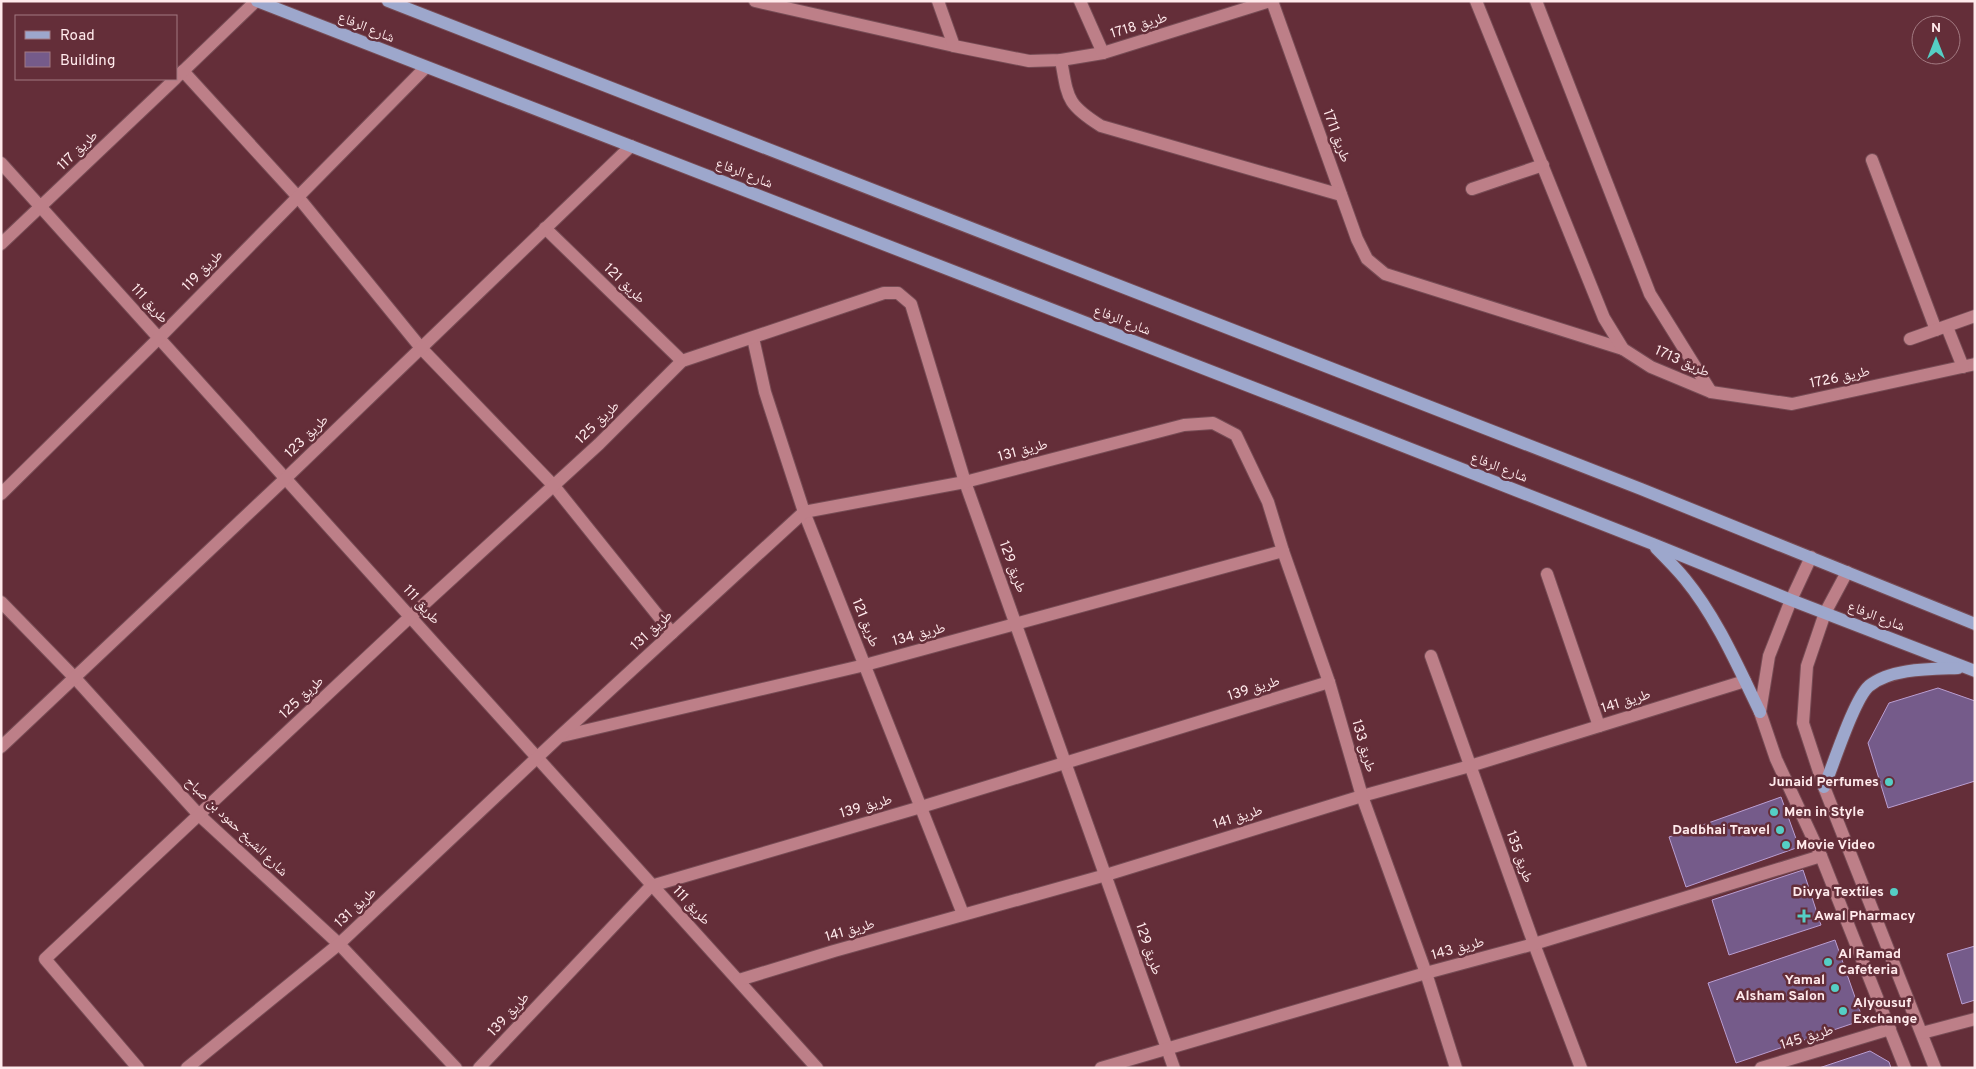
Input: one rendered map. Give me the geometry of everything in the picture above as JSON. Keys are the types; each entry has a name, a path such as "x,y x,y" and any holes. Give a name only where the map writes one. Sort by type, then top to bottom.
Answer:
{"main road":[{"name":"شارع الرفاع","path":"256,1 1970,669"},
{"path":"388,1 1613,478 1975,624"},
{"path":"1653,544 1685,579 1731,652 1760,712"},
{"path":"1824,787 1849,722 1860,698 1869,686 1884,677 1918,669 1970,669"}],"street":[{"name":"طريق 117","path":"178,76 256,1"},
{"name":"طريق 1718","path":"755,1 798,6 954,46 1029,61 1061,60 1102,53 1271,1"},
{"path":"938,1 954,46"},
{"path":"1080,1 1102,53"},
{"name":"طريق 1711","path":"1271,1 1357,239 1367,259 1385,274 1623,349"},
{"name":"طريق 1713","path":"1476,1 1604,318 1623,349 1652,367 1711,392"},
{"name":"طريق 1713","path":"1536,1 1650,294 1711,392"},
{"path":"1061,60 1068,98 1082,114 1100,126 1342,195"},
{"name":"طريق 119","path":"1,494 159,338 425,68"},
{"path":"178,76 298,197 422,348 554,486 672,633"},
{"name":"طريق 117","path":"1,244 174,80"},
{"name":"طريق 123","path":"1,747 286,478 631,146"},
{"path":"1872,160 1941,328 1969,366"},
{"name":"طريق 111","path":"1,163 817,1068"},
{"path":"1472,189 1543,166"},
{"name":"طريق 121","path":"545,228 682,361"},
{"name":"طريق 129","path":"682,361 884,293 898,293 911,304 965,482 1174,1068"},
{"path":"1910,339 1975,316"},
{"name":"طريق 121","path":"753,338 765,392 804,512 964,914"},
{"name":"طريق 125","path":"138,1068 45,959 410,616 599,444 682,361"},
{"name":"طريق 1726","path":"1711,392 1792,404 1969,366"},
{"name":"طريق 131","path":"187,1068 339,944 560,736 804,512 965,482 1184,425 1213,423 1236,435"},
{"name":"طريق 133","path":"1236,435 1268,502 1283,551 1329,682 1362,796 1426,973 1456,1068"},
{"name":"طريق 134","path":"560,736 865,665 1283,551"},
{"path":"1811,557 1791,600 1769,656 1760,712 1776,759 1821,856 1905,1068"},
{"path":"1847,572 1825,613 1807,666 1804,724 1824,787 1936,1068"},
{"path":"1547,574 1599,726"},
{"name":"شارع الشيخ حمود بن صباح","path":"1,602 75,678 199,815 339,944 456,1068"},
{"name":"طريق 135","path":"1431,656 1534,944 1581,1068"},
{"name":"طريق 141","path":"739,980 964,914 1106,875 1745,681"},
{"name":"طريق 139","path":"479,1068 652,886 921,807 1329,682"},
{"name":"طريق 143","path":"1101,1068 1426,973 1534,944 1821,856"},
{"path":"1922,1033 1975,1018"},
{"name":"طريق 145","path":"1761,1068 1890,1030"}],"building":[{"path":"1938,688 1975,701 1975,781 1888,808 1868,743 1889,703"},
{"path":"1781,797 1799,847 1686,887 1669,837"},
{"path":"1803,870 1821,925 1729,955 1712,900"},
{"path":"1835,940 1863,1020 1736,1063 1708,983"},
{"path":"1975,946 1975,1000 1962,1004 1947,954"},
{"path":"1870,1051 1889,1062 1891,1068 1819,1068"}],"place":[{"name":"Junaid Perfumes","path":"1889,782"},
{"name":"Men in Style","path":"1774,812"},
{"name":"Dadbhai Travel","path":"1780,830"},
{"name":"Movie Video","path":"1786,845"},
{"name":"Divya Textiles","path":"1894,892"},
{"name":"Awal Pharmacy","path":"1804,916"},
{"name":"Al Ramad Cafeteria","path":"1828,962"},
{"name":"Yamal Alsham Salon","path":"1835,988"},
{"name":"Alyousuf Exchange","path":"1843,1011"}]}
